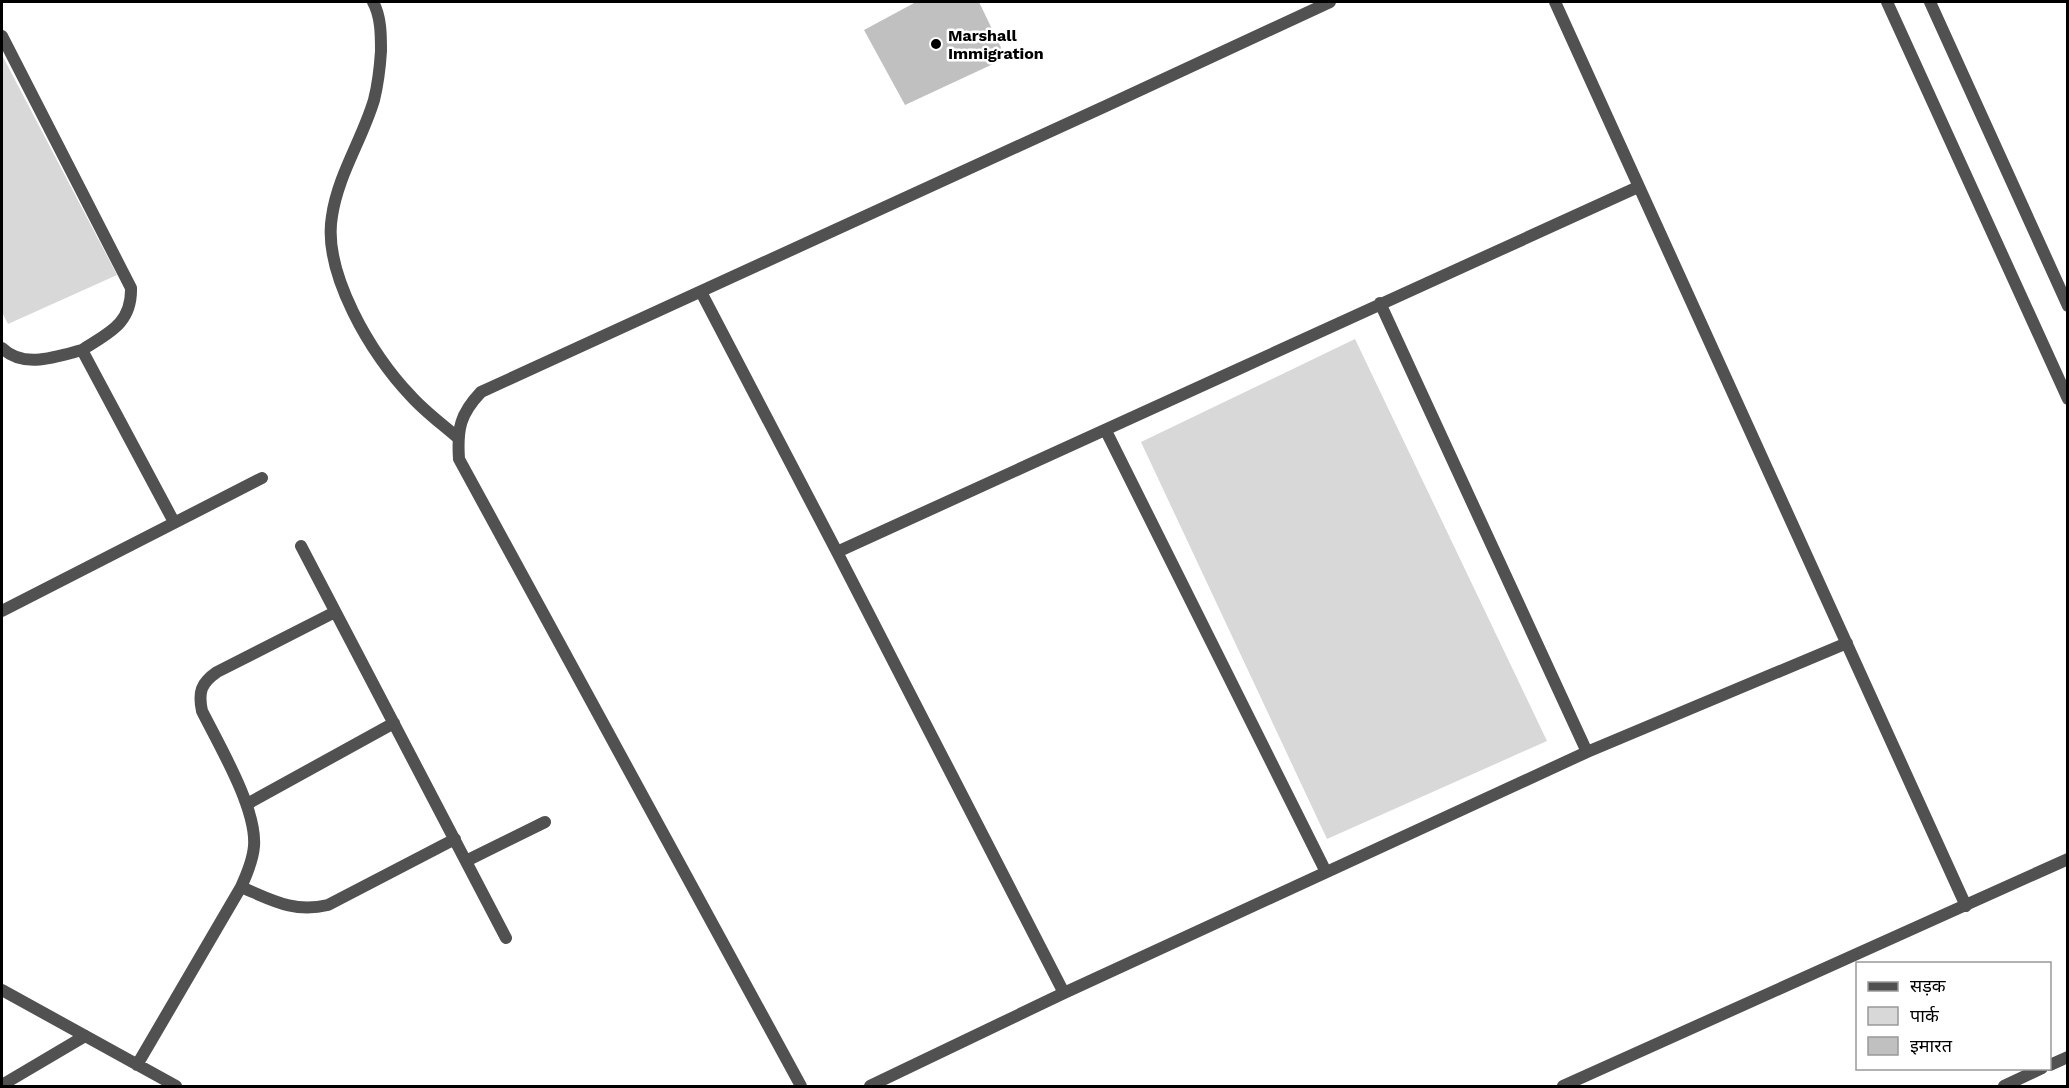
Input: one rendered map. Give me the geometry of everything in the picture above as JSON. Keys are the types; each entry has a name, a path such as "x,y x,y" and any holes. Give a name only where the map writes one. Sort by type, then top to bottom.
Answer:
{"street":[{"path":"373,2 381,36 380,69 373,101 338,191 332,216 330,239 336,269 349,302 371,342 410,396 458,438"},
{"path":"801,1086 459,459 460,422 469,405 481,392 1330,2"},
{"path":"1555,2 1966,906"},
{"path":"1887,2 2067,399"},
{"path":"1930,2 2067,306"},
{"path":"2,36 131,288 129,309 124,317 115,328 82,350 32,360 7,353 2,348"},
{"path":"837,552 1638,187"},
{"path":"701,292 1064,993"},
{"path":"1380,303 1587,752"},
{"path":"82,350 174,522"},
{"path":"1106,431 1326,872"},
{"path":"2,611 262,478"},
{"path":"301,546 506,938"},
{"path":"138,1065 241,886 250,868 254,846 247,804 202,711 201,690 205,680 335,612"},
{"path":"870,1086 1064,993 1587,752 1847,643"},
{"path":"247,804 394,723"},
{"path":"466,861 545,822"},
{"path":"241,886 284,905 312,908 328,905 454,839"},
{"path":"1563,1086 2067,860"},
{"path":"2,990 176,1086"},
{"path":"2,1085 85,1036"},
{"path":"2051,1064 2067,1057"},
{"path":"2004,1086 2038,1070"}],"green space":[{"path":"2,55 117,275 8,324 2,312"},
{"path":"1355,339 1547,741 1327,839 1141,442"}],"building":[{"name":"Marshall Immigration","path":"916,2 979,2 1006,58 905,105 864,30"}],"place":[{"name":"Marshall Immigration","path":"936,44"}]}
